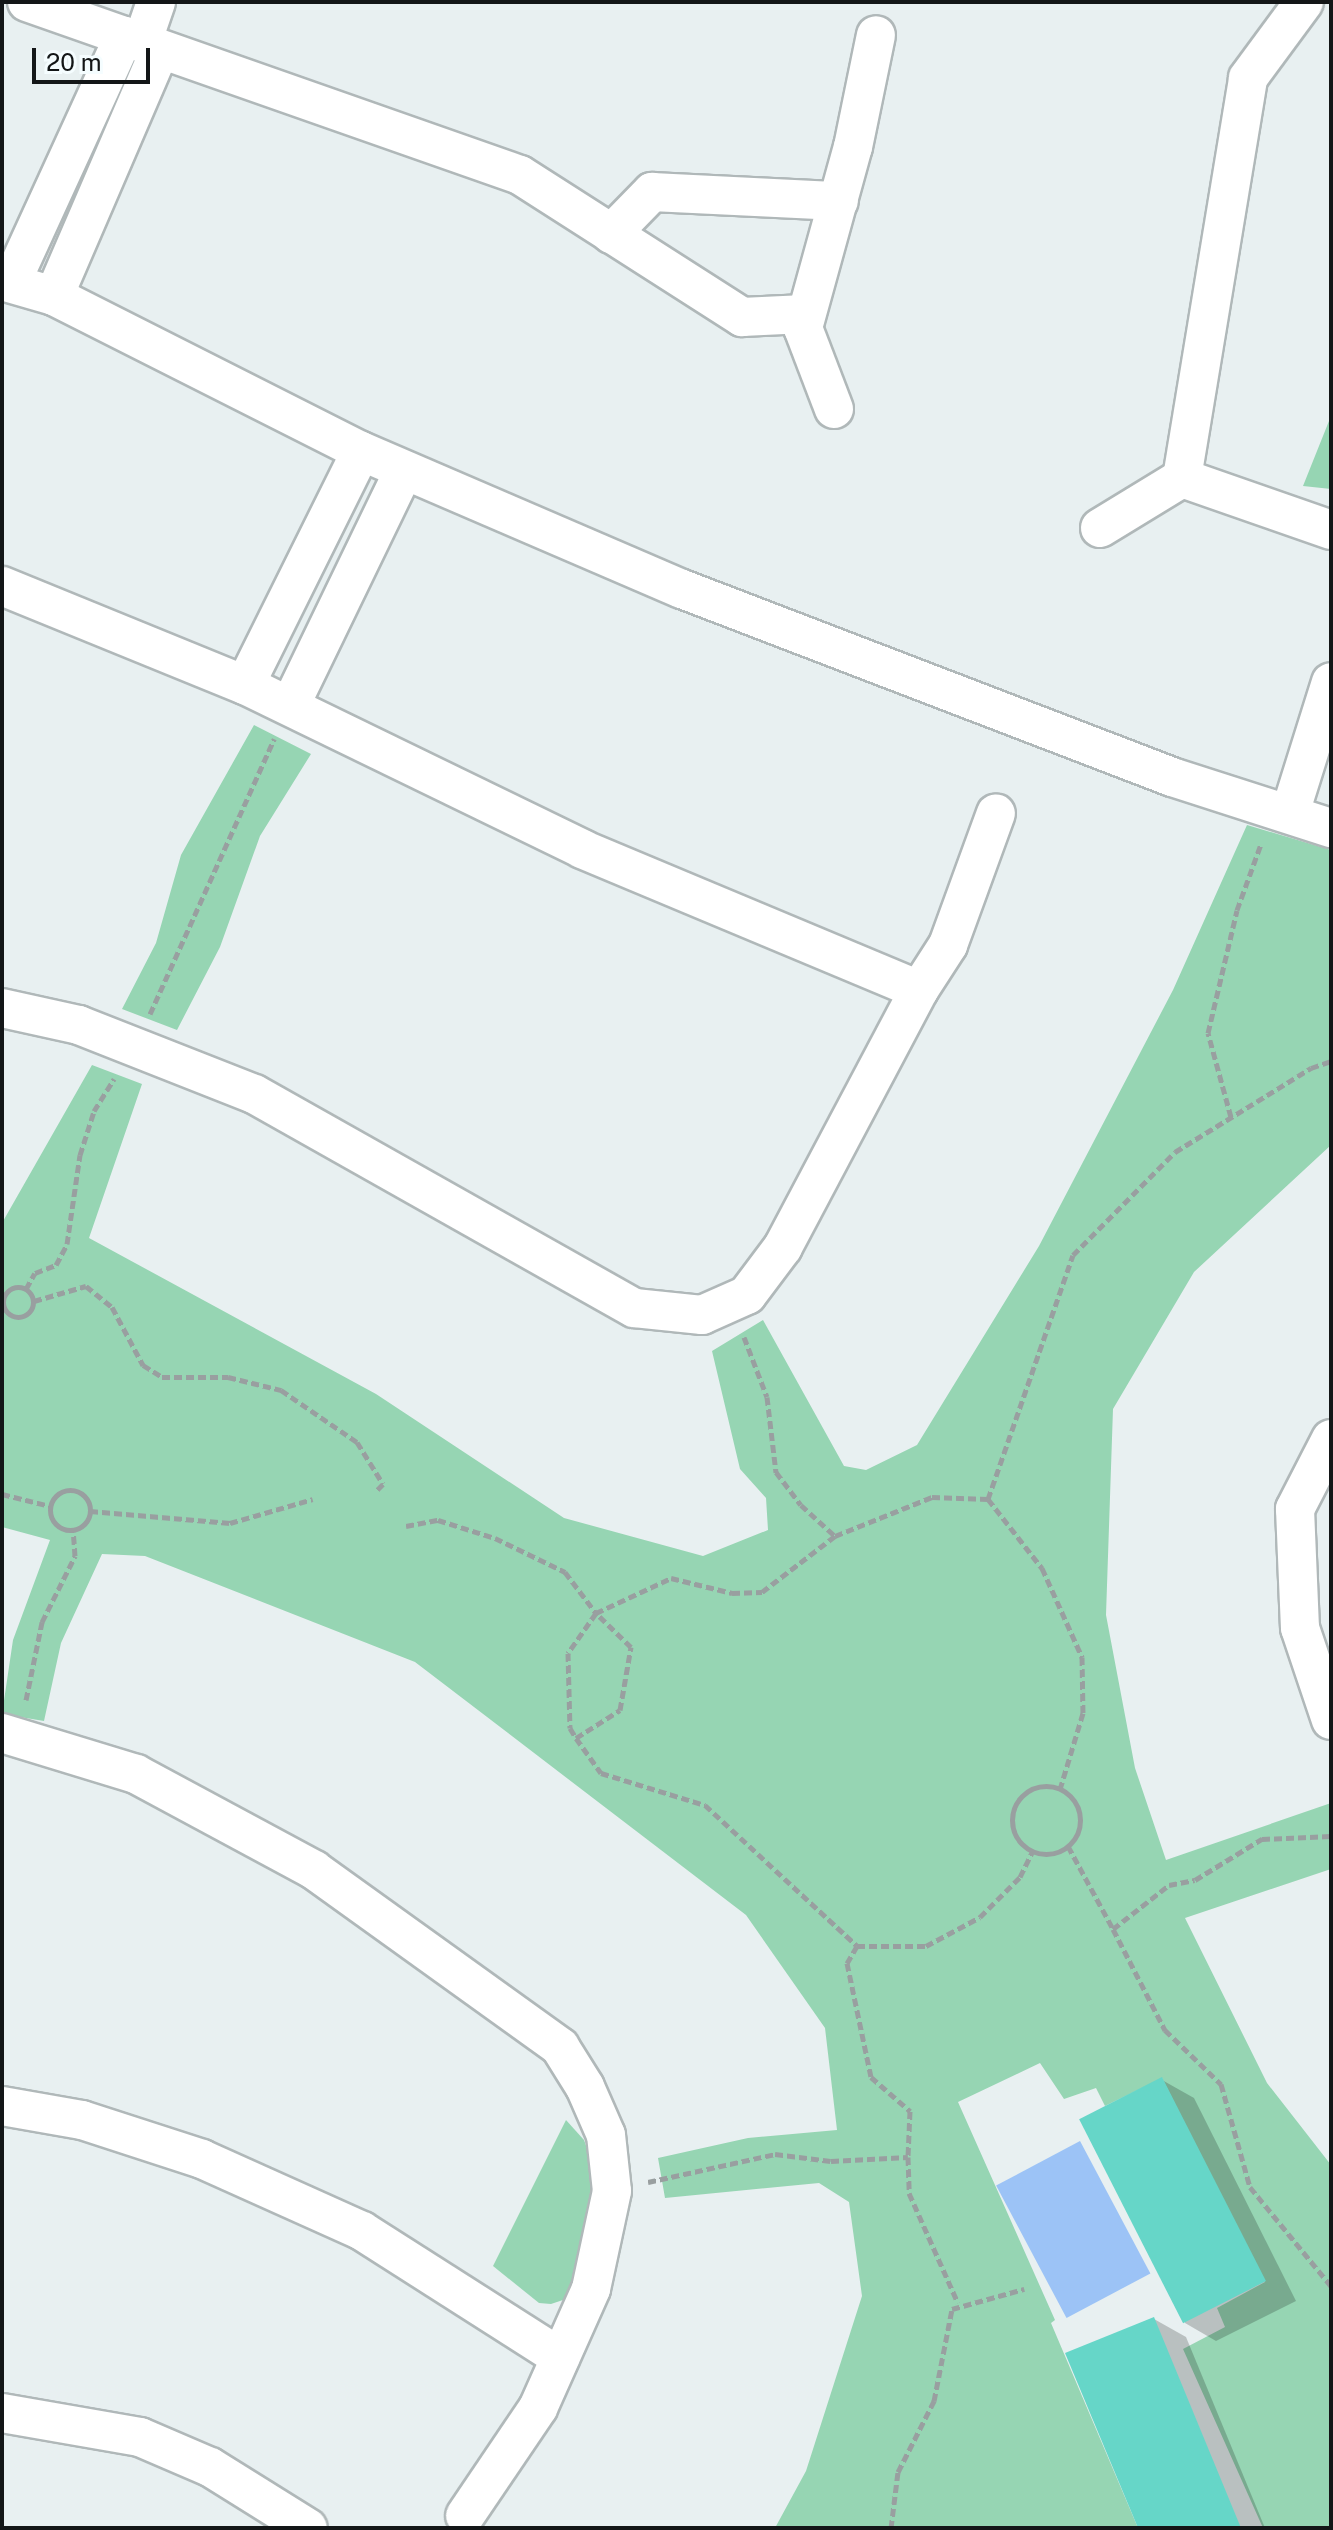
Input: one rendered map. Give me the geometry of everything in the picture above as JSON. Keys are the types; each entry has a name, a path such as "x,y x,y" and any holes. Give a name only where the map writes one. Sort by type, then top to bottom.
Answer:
{"street":[{"path":"27,2 520,175 742,317 805,314"},
{"path":"54,296 156,2"},
{"path":"1100,528 1182,478 1248,78 1304,2"},
{"path":"834,409 803,328 839,201 876,35"},
{"path":"142,43 7,282 54,296 361,451 682,589 1172,777 1331,828"},
{"path":"611,234 652,192 839,201"},
{"path":"245,685 361,451"},
{"path":"290,706 404,470"},
{"path":"1182,478 1331,530"},
{"path":"2,586 245,685 582,849 919,990"},
{"path":"1282,810 1331,682"},
{"path":"2,1008 79,1025 254,1094 634,1308 702,1315 747,1295 783,1247 919,990 948,945 996,813"},
{"path":"1331,1439 1295,1509 1300,1628 1331,1720"},
{"path":"10,1734 136,1774 314,1870 560,2047 585,2087 606,2135 612,2191 591,2289 538,2408 465,2516"},
{"path":"2,2106 82,2120 202,2159 362,2231 560,2357"},
{"path":"2,2413 140,2437 210,2467 308,2528"}],"path":[{"path":"26,1289 35,1273 56,1265 67,1244 80,1155 94,1111 135,1047 290,706"},
{"path":"1231,1117 1208,1033 1237,910 1282,810"},
{"path":"988,1499 1073,1255 1175,1152 1331,1061"},
{"path":"34,1301 26,1289 16,1286 3,1295 4,1309 17,1317 27,1315 34,1301 86,1286 112,1307 143,1365 162,1377 228,1377 281,1390 357,1442 383,1484 377,1490"},
{"path":"732,1304 767,1397 767,1433 776,1472 801,1505 835,1536"},
{"path":"62,1491 75,1491 86,1498 90,1511 85,1524 73,1530 55,1524 50,1506 62,1491"},
{"path":"2,1494 50,1506"},
{"path":"1032,1852 1020,1877 980,1917 926,1946 857,1946 705,1805 601,1773 570,1728 568,1653 596,1613 671,1578 732,1593 762,1592 835,1536 932,1497 988,1499 1042,1568 1082,1657 1083,1713 1060,1789"},
{"path":"90,1511 230,1523 313,1499"},
{"path":"406,1526 438,1520 495,1538 565,1572 596,1613 631,1647 620,1710 576,1738"},
{"path":"10,1734 42,1622 75,1556 73,1530"},
{"path":"1032,1789 1060,1789 1079,1811 1078,1833 1068,1846 1053,1854 1032,1852 1012,1827 1015,1805 1032,1789"},
{"path":"1113,1929 1169,1885 1195,1880 1262,1839 1331,1836"},
{"path":"1068,1846 1165,2030 1221,2084 1250,2187 1331,2286"},
{"path":"857,1946 847,1963 871,2077 910,2111 909,2193 958,2303"},
{"path":"612,2191 775,2154 831,2161 908,2157"},
{"path":"891,2528 898,2472 934,2401 952,2309 958,2303 1024,2289"}],"green space":[{"path":"1331,416 1331,489 1303,486"},
{"path":"254,725 311,754 260,836 220,947 177,1030 122,1009 156,943 181,855"},
{"path":"1247,825 1331,850 1331,1145 1194,1272 1113,1409 1106,1615 1135,1768 1166,1860 1331,1803 1331,1869 1185,1918 1267,2083 1331,2165 1331,2528 1263,2528 1183,2349 1225,2327 1217,2308 1265,2282 1162,2078 1105,2106 1096,2088 1064,2099 1040,2063 958,2102 1055,2320 1051,2323 1138,2528 775,2528 806,2471 862,2296 849,2202 819,2183 665,2198 658,2158 748,2138 837,2130 825,2028 746,1915 415,1662 145,1556 102,1554 61,1643 44,1721 2,1714 13,1640 50,1540 2,1527 2,1223 92,1065 142,1084 89,1238 376,1394 564,1518 703,1556 768,1530 766,1498 740,1469 712,1351 763,1320 844,1466 866,1470 917,1445 1039,1246 1173,990"},
{"path":"566,2120 584,2140 595,2170 593,2200 572,2297 551,2304 539,2303 493,2266"}],"water":[{"path":"1080,2141 1150,2273 1067,2318 996,2186"}],"building":[{"path":"1162,2077 1266,2281 1183,2323 1079,2119"},
{"path":"1154,2317 1241,2528 1138,2528 1065,2353"}]}
